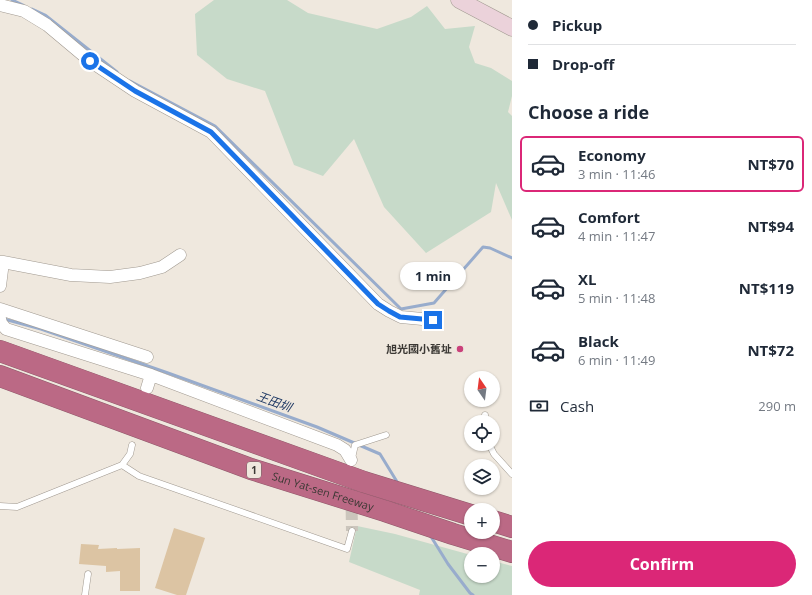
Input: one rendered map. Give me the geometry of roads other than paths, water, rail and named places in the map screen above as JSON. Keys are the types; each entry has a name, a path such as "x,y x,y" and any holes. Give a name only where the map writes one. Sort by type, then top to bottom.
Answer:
{"highway":[{"name":"Sun Yat-sen Freeway","path":"0,351 364,482 464,513"},
{"name":"Sun Yat-sen Freeway","path":"0,376 251,469 512,552"},
{"path":"500,523 512,527"}],"street":[{"path":"459,0 512,28"},
{"path":"0,4 24,11 47,25 90,61 135,91 211,132 378,304 400,317 433,320"},
{"path":"0,286 2,262 71,275 110,277 140,273 162,267 180,255"},
{"path":"0,309 147,357"},
{"path":"0,320 6,329 151,375 337,445 345,450 351,460"},
{"path":"147,388 151,375"}],"lane":[{"path":"351,460 355,444 386,435"},
{"path":"0,506 17,507 122,465 130,454 132,445"},
{"path":"492,451 512,474"},
{"path":"122,465 139,476 347,549 352,531"},
{"path":"85,595 88,574"}],"waterway":[{"path":"12,0 23,5"},
{"path":"32,9 45,15 117,72"},
{"path":"130,81 215,126 401,309 434,303 483,247 490,248 512,258"},
{"name":"王田圳","path":"4,319 41,329 317,427 380,454 399,485"},
{"name":"王田圳","path":"430,535 448,564 473,595"}],"tunnel":[{"path":"351,472 352,531"}],"place":[{"name":"旭光國小舊址","path":"460,349"}]}
